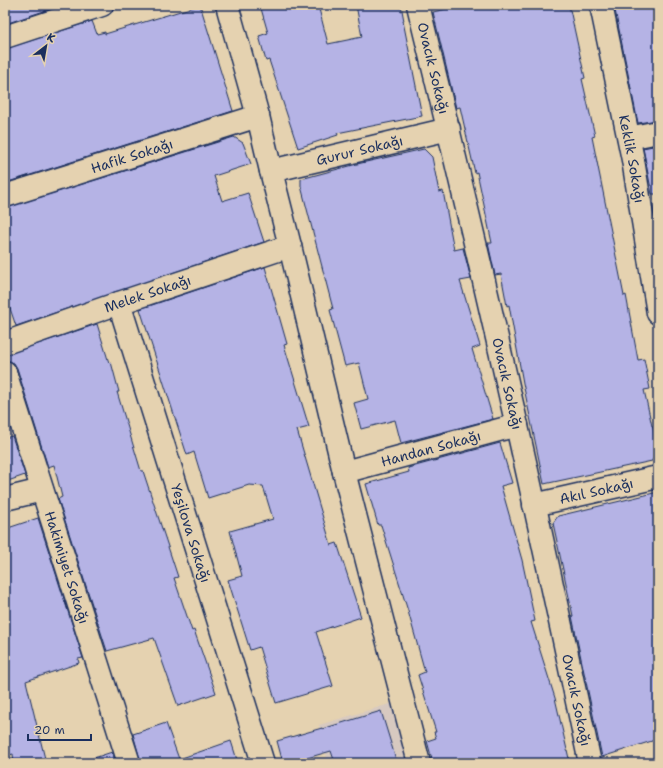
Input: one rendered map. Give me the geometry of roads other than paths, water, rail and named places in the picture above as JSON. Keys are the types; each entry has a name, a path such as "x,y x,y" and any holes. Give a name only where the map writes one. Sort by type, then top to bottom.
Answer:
{"street":[{"path":"5,37 102,5"},
{"path":"227,5 258,116 344,472 419,763"},
{"name":"Ovacık Sokağı","path":"418,5 449,129 517,425 590,763"},
{"name":"Keklik Sokağı","path":"602,5 629,138 658,313"},
{"name":"Hafik Sokağı","path":"5,196 258,116"},
{"name":"Gurur Sokağı","path":"271,171 449,129"},
{"path":"629,138 658,132"},
{"name":"Melek Sokağı","path":"5,343 290,246"},
{"name":"Yeşilova Sokağı","path":"119,303 263,763"},
{"name":"Hakimiyet Sokağı","path":"5,372 129,763"},
{"name":"Handan Sokağı","path":"344,472 517,425"},
{"name":"Akıl Sokağı","path":"534,505 658,477"},
{"path":"5,499 42,490"}]}
